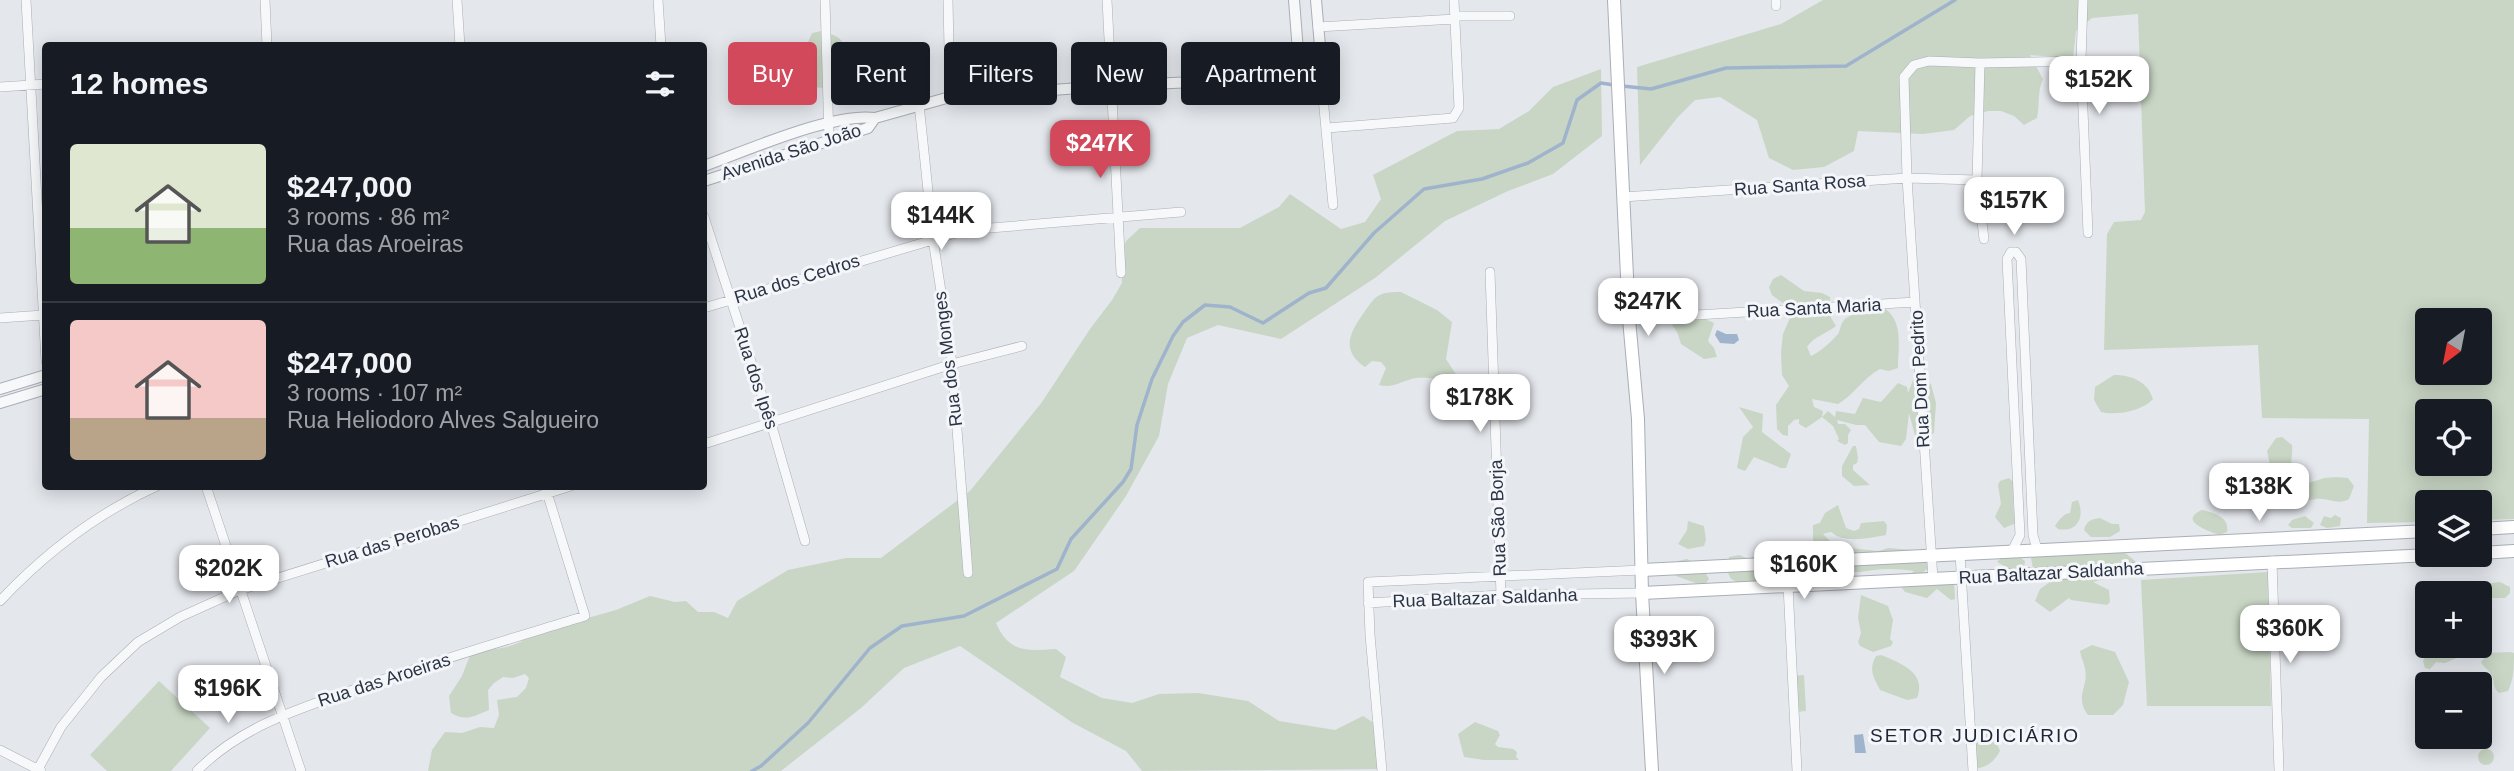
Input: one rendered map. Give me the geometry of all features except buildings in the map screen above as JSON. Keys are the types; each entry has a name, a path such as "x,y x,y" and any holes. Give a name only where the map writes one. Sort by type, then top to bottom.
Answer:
{"main road":[{"path":"1614,0 1629,319 1638,419 1652,771"},
{"path":"2492,528 2514,527"},
{"name":"Rua Baltazar Saldanha","path":"1642,570 2415,532"},
{"path":"2199,566 2201,542"},
{"path":"2492,552 2514,551"},
{"name":"Rua Baltazar Saldanha","path":"1643,593 2415,556"}],"street":[{"path":"26,0 42,223"},
{"path":"265,0 267,42"},
{"path":"457,0 460,42"},
{"path":"658,0 661,42"},
{"path":"825,0 829,139"},
{"path":"948,0 949,42"},
{"path":"1107,0 1108,42"},
{"path":"1294,0 1297,42"},
{"path":"1316,0 1319,42"},
{"path":"1327,128 1452,118 1457,115 1459,107 1454,0"},
{"path":"2083,0 2081,61 2088,233"},
{"path":"1318,27 1510,16"},
{"name":"Rua Dom Pedrito","path":"1933,579 1907,178 1904,78 1914,65 1929,61 1980,63"},
{"path":"1984,239 1977,180 1980,63 2081,61"},
{"path":"0,86 42,84"},
{"name":"Avenida São João","path":"707,165 829,122 875,118 916,105"},
{"name":"Rua dos Monges","path":"919,105 933,239 952,364 968,573"},
{"path":"1111,105 1121,273"},
{"path":"1324,105 1333,205"},
{"name":"Avenida São João","path":"707,180 868,128 875,118"},
{"name":"Rua Santa Rosa","path":"1623,197 1907,178 1977,180"},
{"name":"Rua dos Cedros","path":"707,307 965,230 1181,212"},
{"name":"Rua dos Ipês","path":"707,226 771,423 805,541"},
{"path":"2012,551 2020,536 2007,259 2011,252 2017,252 2021,259 2033,535 2037,549"},
{"name":"Rua São Borja","path":"1490,272 1501,595"},
{"name":"Rua Santa Maria","path":"1629,319 1915,302"},
{"path":"0,318 42,315"},
{"path":"707,443 952,364 1022,346"},
{"path":"0,389 42,376"},
{"path":"2014,386 2027,386"},
{"path":"0,403 42,389"},
{"path":"0,601 31,569 77,533 115,508 150,490"},
{"path":"207,490 301,771"},
{"name":"Rua das Perobas","path":"39,770 69,717 101,677 138,642 180,617 240,590 547,490"},
{"name":"Rua das Aroeiras","path":"197,771 211,756 236,738 283,714 389,677 585,616 547,490"},
{"path":"1959,554 1963,578 1973,771"},
{"path":"2272,561 2279,771"},
{"name":"Rua Baltazar Saldanha","path":"1642,570 1368,582 1368,603 1501,595 1643,593"},
{"path":"1788,585 1797,771"},
{"path":"1368,603 1382,771"},
{"path":"0,750 39,770"}],"green space":[{"path":"1823,0 2514,0 2514,519 2492,520 2492,490 2415,490 2415,522 2367,523 2369,419 2262,418 2258,345 2104,350 2107,234 2114,222 2141,220 2145,212 2138,14 2092,18 2076,31 2073,58 2030,55 2043,79 2037,118 2024,125 2014,116 2001,111 1988,111 1970,116 1954,130 1923,134 1858,131 1854,151 1824,167 1793,170 1769,158 1757,120 1720,97 1695,100 1677,118 1640,165 1637,67 1781,24"},
{"path":"821,31 831,34 842,42 831,42 831,98 823,88 817,87 817,42 808,42 812,33"},
{"path":"1601,69 1602,136 1553,174 1508,191 1445,221 1375,278 1281,339 1218,325 1187,338 1168,384 1159,436 1126,496 1074,571 996,623 1001,633 1013,645 1028,650 1056,649 1066,657 1060,677 1102,698 1132,703 1159,694 1198,693 1248,701 1279,721 1335,730 1363,716 1377,725 1386,769 1142,771 1126,751 1073,723 960,646 904,668 861,708 781,771 428,771 432,750 445,732 462,733 480,727 494,728 499,715 497,700 517,697 526,688 529,678 525,674 513,678 503,677 488,690 489,710 466,718 451,713 449,696 462,676 471,653 511,646 531,634 616,610 650,596 675,602 686,601 698,612 714,612 728,618 737,601 788,570 846,558 881,558 970,491 1042,402 1112,300 1122,283 1121,257 1126,241 1140,228 1240,228 1279,207 1290,194 1341,229 1365,222 1381,199 1373,175 1457,131 1499,129 1529,111 1553,87"},
{"path":"1781,275 1804,291 1830,297 1831,318 1836,326 1810,343 1807,347 1811,356 1832,340 1838,334 1843,321 1854,314 1884,308 1895,320 1898,335 1898,368 1889,371 1880,369 1838,404 1812,399 1814,407 1823,411 1822,417 1806,428 1799,424 1799,419 1794,420 1788,426 1788,436 1777,429 1776,405 1789,386 1782,375 1781,352 1783,334 1793,311 1772,295 1769,287 1773,279"},
{"path":"1401,292 1437,310 1452,322 1446,359 1457,376 1450,382 1420,378 1393,385 1379,385 1386,368 1381,362 1372,361 1365,367 1352,353 1352,333 1371,302 1382,294"},
{"path":"1701,317 1714,323 1708,341 1717,357 1704,359 1681,344 1672,325 1689,324"},
{"path":"2114,375 2127,376 2143,384 2153,399 2143,407 2129,412 2101,412 2094,400 2095,387"},
{"path":"1921,378 1931,384 1936,403 1934,433 1917,443 1909,413 1906,439 1901,446 1879,442 1865,425 1837,420 1838,424 1845,424 1851,430 1845,445 1837,441 1839,439 1833,426 1822,417 1828,411 1835,417 1836,411 1855,414 1863,398 1881,402 1898,383 1907,387 1908,393 1913,380"},
{"path":"1739,407 1763,414 1762,432 1791,454 1786,468 1754,457 1745,471 1737,468 1743,437 1753,427"},
{"path":"2282,437 2292,445 2293,479 2306,483 2325,478 2348,478 2354,486 2349,499 2341,502 2316,499 2291,504 2280,500 2268,480 2270,465 2267,451 2276,438"},
{"path":"1853,446 1856,446 1858,458 1853,470 1870,485 1854,486 1842,476 1842,466"},
{"path":"2009,478 2015,484 2013,506 2016,523 2004,528 1995,517 2001,504 1998,485 2000,481"},
{"path":"2078,500 2081,512 2078,522 2071,529 2058,529 2055,526 2063,516 2070,513 2072,502"},
{"path":"1838,505 1846,528 1854,531 1859,529 1861,523 1884,521 1887,525 1886,535 1850,539 1831,532 1823,534 1836,547 1834,552 1815,552 1813,525 1820,523 1825,513"},
{"path":"2202,510 2224,519 2227,532 2219,535 2197,525 2193,518"},
{"path":"2335,515 2341,518 2340,526 2327,528 2320,525 2324,516 2331,518"},
{"path":"2305,516 2314,523 2311,528 2292,528 2288,525 2292,520"},
{"path":"2100,518 2112,524 2119,524 2120,531 2110,537 2091,537 2084,530 2086,524"},
{"path":"1688,521 1704,526 1704,546 1688,549 1678,544 1687,530"},
{"path":"1849,548 1878,551 1888,548 1924,553 1931,559 1929,568 1923,572 1936,572 1954,581 1955,599 1951,600 1937,589 1927,598 1905,592 1899,584 1914,571 1889,569 1854,572 1846,569 1838,562"},
{"path":"2093,548 2123,551 2135,561 2135,570 2130,578 2108,578 2093,582 2109,590 2110,602 2107,605 2069,598 2050,612 2035,601 2040,589 2053,580 2046,572 2033,569 2031,558 2047,552 2078,554"},
{"path":"1739,555 1765,565 1775,575 1772,583 1748,587 1731,579 1727,571 1729,557"},
{"path":"2004,555 2018,556 2025,561 2024,568 2017,573 1997,562"},
{"path":"1687,559 1707,575 1709,579 1704,586 1676,576 1671,567 1678,561"},
{"path":"2268,572 2271,706 2147,706 2141,580"},
{"path":"2500,582 2510,587 2510,593 2505,598 2492,598 2492,583"},
{"path":"1861,595 1888,606 1893,620 1891,646 1873,652 1860,646 1858,618"},
{"path":"2092,645 2115,652 2129,682 2123,705 2113,715 2088,715 2082,702 2086,675 2080,651"},
{"path":"2492,653 2514,653 2514,668 2508,691 2499,693 2495,688 2492,672 2481,662 2485,658 2492,658"},
{"path":"1881,655 1910,670 1918,682 1917,698 1907,700 1880,690 1872,670 1876,656"},
{"path":"2424,658 2457,658 2445,663 2436,662 2430,669 2425,668"},
{"path":"1804,675 1806,711 1796,712 1794,676"},
{"path":"159,681 210,728 171,771 107,771 90,755"},
{"path":"1475,722 1498,731 1500,735 1495,744 1513,749 1519,760 1464,757 1458,734"},
{"path":"1985,728 1990,729 2000,751 1987,765 1968,768 1971,741"},
{"path":"2483,749 2489,749 2494,754 2494,760 2489,765 2483,765 2478,760 2478,754"}],"water":[{"path":"1717,330 1726,334 1737,334 1739,340 1734,344 1720,343 1715,335"},
{"path":"1863,734 1866,753 1855,753 1854,735"}],"waterway":[{"path":"1622,86 1651,89 1726,68 1846,66 1955,0"},
{"path":"752,771 808,723 870,648 902,626 964,616 1057,569 1071,539 1123,482 1131,469 1137,425 1152,379 1183,322 1205,305 1230,307 1263,323 1309,293 1326,288 1374,233 1424,189 1482,179 1528,163 1563,143 1577,100 1601,83 1614,85"}],"district":[{"name":"SETOR JUDICIÁRIO","path":"1975,735"}]}
